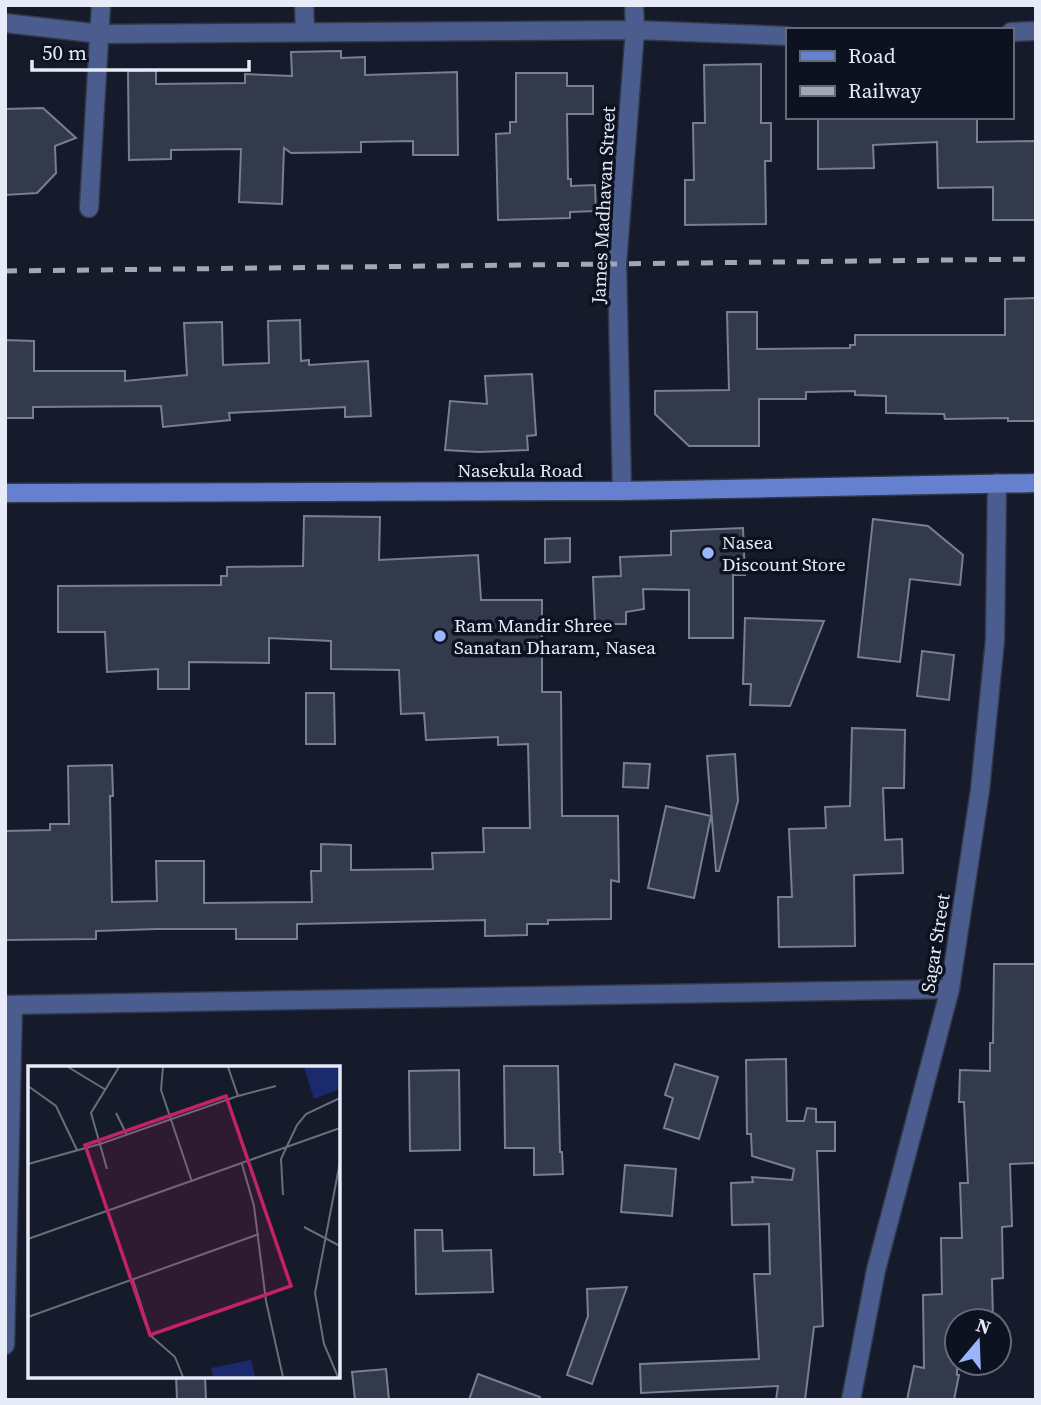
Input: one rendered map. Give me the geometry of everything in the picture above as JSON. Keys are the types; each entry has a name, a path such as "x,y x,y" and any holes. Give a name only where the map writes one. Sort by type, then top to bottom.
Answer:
{"main road":[{"name":"Nasekula Road","path":"5,493 622,491 1036,483"}],"street":[{"path":"89,208 102,5"},
{"path":"304,5 304,31"},
{"name":"James Madhavan Street","path":"622,491 617,264 635,30 634,5"},
{"path":"5,23 101,34 635,30 786,36"},
{"path":"1013,32 1036,31"},
{"name":"Sagar Street","path":"851,1400 876,1270 950,989 980,790 995,640 996,483"},
{"path":"5,1345 9,1005 950,989"}],"building":[{"path":"341,51 341,58 365,57 365,75 457,72 458,155 413,155 413,141 361,142 361,152 291,153 284,148 282,204 239,202 241,149 171,150 171,159 129,160 128,71 156,70 156,84 245,83 245,74 292,76 291,52"},
{"path":"761,64 761,123 771,123 771,161 765,161 766,224 685,225 685,180 694,180 693,123 705,123 704,65"},
{"path":"516,73 567,73 567,86 593,86 593,114 567,114 568,179 571,179 571,186 595,185 596,211 570,212 570,218 498,220 496,134 510,133 510,122 516,122"},
{"path":"43,108 76,138 55,146 56,173 37,193 5,195 5,109"},
{"path":"818,119 977,119 977,142 1036,141 1036,220 993,220 993,187 938,188 937,142 873,145 874,168 818,169"},
{"path":"1035,298 1036,421 1008,421 1008,418 945,419 944,414 886,413 886,396 855,395 855,391 806,392 806,399 759,399 759,446 689,446 655,414 655,391 729,390 727,312 757,312 757,349 850,348 850,345 855,345 855,335 1005,335 1005,299"},
{"path":"300,320 301,361 309,360 309,365 368,361 371,416 345,417 345,407 229,413 230,420 163,427 161,406 33,407 33,418 5,418 5,340 34,341 34,371 125,371 125,381 187,375 184,323 222,322 223,365 269,363 268,321"},
{"path":"532,374 536,435 527,436 528,450 445,450 450,401 487,404 485,376"},
{"path":"304,516 380,517 379,560 478,555 481,600 542,600 542,692 561,692 562,816 618,816 619,882 611,880 611,919 548,920 548,924 527,924 527,935 485,936 485,920 297,924 297,939 236,939 236,929 157,929 96,931 96,939 5,940 5,831 50,830 50,824 69,824 68,766 112,765 112,902 157,901 156,861 204,861 204,903 312,902 311,871 321,871 321,844 351,845 351,870 433,869 432,853 484,852 483,828 530,828 528,744 498,745 498,737 426,740 424,713 401,714 399,670 331,669 331,641 269,638 269,663 189,662 189,689 158,689 158,669 107,672 105,632 58,632 58,586 221,585 221,576 227,576 227,567 303,566"},
{"path":"873,519 928,526 963,555 960,585 910,579 900,662 858,657"},
{"path":"743,528 745,575 733,575 733,638 689,638 689,590 643,589 644,609 626,612 626,624 595,624 593,577 621,576 620,557 671,555 671,531"},
{"path":"570,538 570,562 545,563 545,539"},
{"path":"745,618 824,621 790,706 750,705 751,684 743,684"},
{"path":"922,651 954,655 949,700 917,696"},
{"path":"306,693 334,693 335,744 306,744"},
{"path":"852,728 905,730 904,788 883,788 885,840 902,839 903,873 854,875 855,946 779,947 778,897 792,897 789,829 826,828 825,807 850,806"},
{"path":"735,754 738,801 719,871 716,871 707,756"},
{"path":"624,763 650,764 648,788 623,787"},
{"path":"666,806 711,816 694,898 648,888"},
{"path":"994,964 1036,964 1036,1163 1010,1164 1012,1226 1002,1227 1003,1278 992,1279 993,1307 943,1307 943,1377 959,1377 954,1400 907,1400 914,1366 924,1368 923,1295 942,1294 941,1238 962,1238 960,1183 968,1183 964,1102 959,1102 960,1070 990,1071 990,1043 993,1043"},
{"path":"786,1059 787,1121 804,1121 807,1108 816,1109 816,1122 835,1122 835,1151 817,1151 823,1326 814,1327 805,1400 776,1400 778,1386 641,1393 640,1364 759,1359 754,1274 770,1274 769,1224 732,1225 731,1183 753,1182 752,1177 792,1180 794,1169 752,1156 751,1134 747,1134 746,1060"},
{"path":"675,1064 718,1077 699,1139 664,1128 673,1098 665,1095"},
{"path":"504,1066 558,1066 563,1174 534,1175 534,1148 505,1148"},
{"path":"459,1070 460,1150 410,1151 409,1071"},
{"path":"625,1165 676,1169 672,1216 621,1212"},
{"path":"415,1230 442,1230 443,1251 491,1250 493,1292 416,1294"},
{"path":"627,1287 592,1384 567,1375 588,1316 587,1289"},
{"path":"386,1369 389,1400 355,1400 352,1372"},
{"path":"478,1374 540,1397 539,1400 469,1400"},
{"path":"176,1377 205,1377 206,1400 177,1400"}],"railway":[{"path":"5,271 1036,259"}],"place":[{"name":"Nasea Discount Store","path":"708,553"},
{"name":"Ram Mandir Shree Sanatan Dharam, Nasea","path":"440,636"}]}
